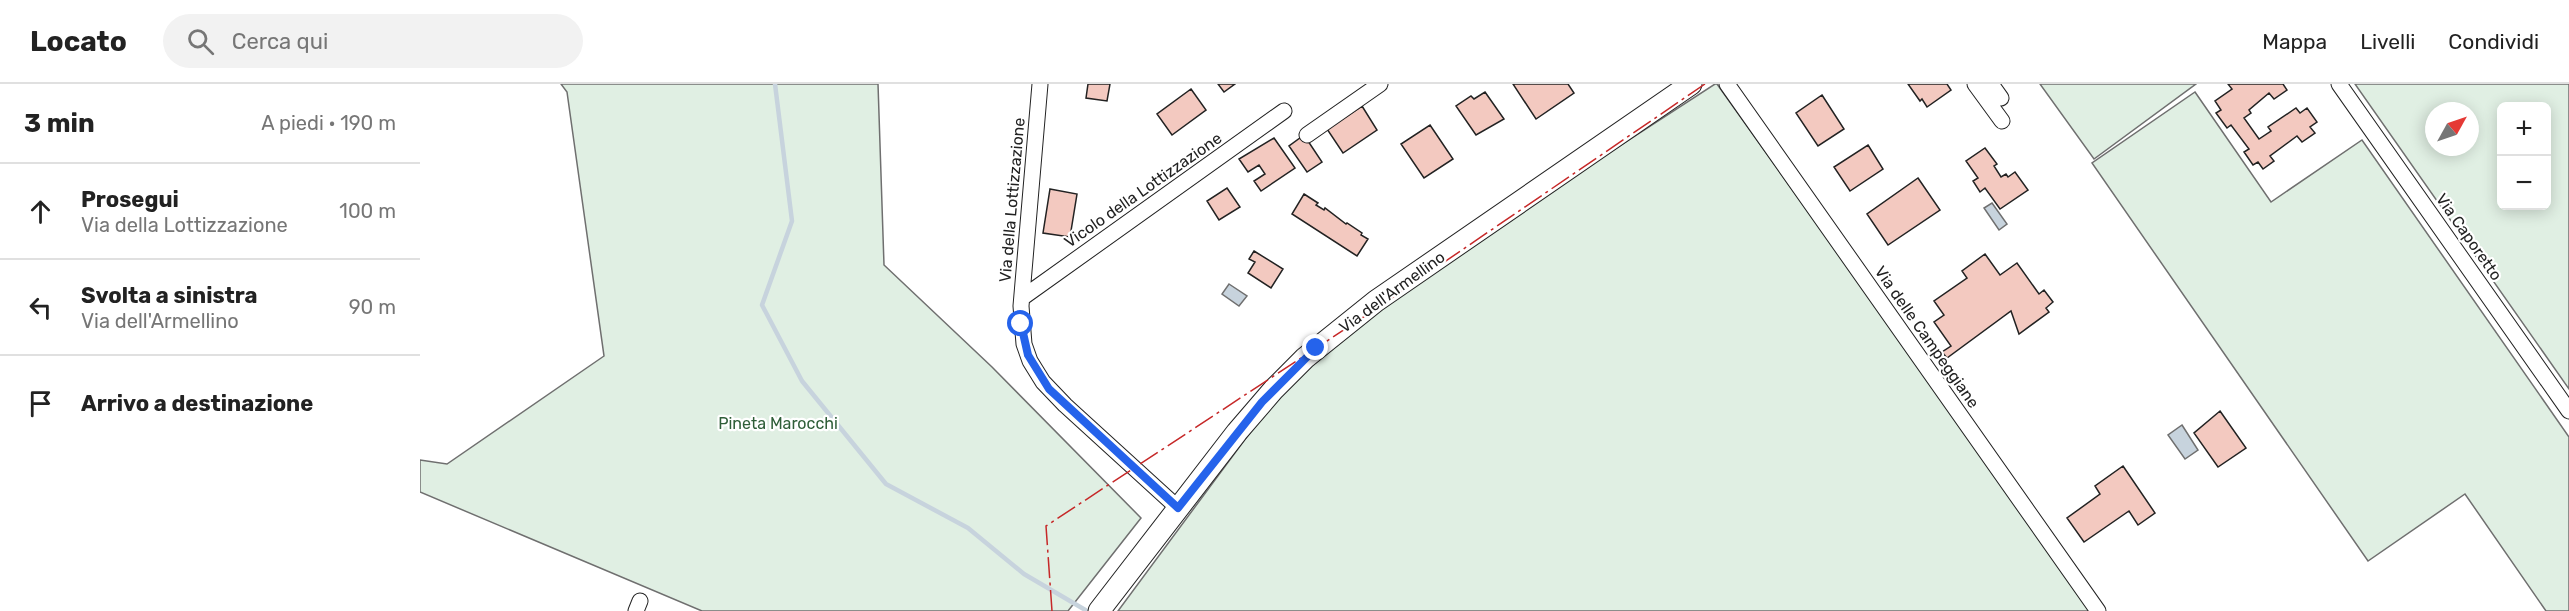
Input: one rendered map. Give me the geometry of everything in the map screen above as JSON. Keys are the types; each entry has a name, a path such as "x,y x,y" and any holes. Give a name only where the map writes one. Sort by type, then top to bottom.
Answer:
{"street":[{"name":"Via della Lottizzazione","path":"1040,84 1022,298 1022,338 1030,360 1043,382 1065,405 1178,508"},
{"path":"1307,135 1380,84"},
{"name":"Via dell'Armellino","path":"1103,606 1262,402 1300,363 1394,288 1691,84"},
{"name":"Via delle Campeggiane","path":"1727,84 2098,611"},
{"path":"1975,84 2002,121"},
{"path":"1991,84 2001,98"},
{"name":"Via Caporetto","path":"2339,84 2569,411"},
{"name":"Vicolo della Lottizzazione","path":"1022,298 1284,111"}],"green space":[{"name":"Pineta Marocchi","path":"561,84 878,84 884,265 992,367 1141,518 1068,611 702,611 420,492 420,460 447,464 604,356 567,92"},
{"path":"1715,84 2093,611 1118,611 1283,388 1379,302"},
{"path":"2040,84 2196,84 2094,159"},
{"path":"2355,84 2569,84 2569,389"},
{"path":"2195,92 2271,202 2362,140 2569,437 2569,611 2546,611 2465,494 2368,561 2092,163"}],"shaded area":[{"path":"1992,203 2007,224 1999,230 1984,208"},
{"path":"1229,284 1247,296 1239,306 1222,294"},
{"path":"2182,425 2198,450 2185,459 2168,435"}],"building":[{"path":"1088,84 1110,84 1107,101 1086,98"},
{"path":"1218,84 1235,84 1224,92"},
{"path":"1513,84 1568,84 1574,93 1536,119"},
{"path":"1908,84 1947,84 1951,90 1927,107"},
{"path":"2228,84 2283,84 2287,90 2274,99 2269,93 2249,110 2251,113 2244,118 2259,139 2271,131 2268,127 2296,108 2300,113 2307,108 2317,122 2310,127 2315,133 2302,142 2297,136 2270,156 2274,161 2263,169 2258,162 2253,165 2244,152 2249,149 2231,125 2227,128 2216,113 2221,110 2215,101 2232,89"},
{"path":"1191,89 1206,110 1172,135 1157,114"},
{"path":"1485,92 1504,119 1476,135 1456,106 1471,96 1474,99"},
{"path":"1822,95 1844,129 1818,146 1796,113"},
{"path":"1362,106 1377,130 1343,153 1327,129"},
{"path":"1430,125 1453,159 1424,178 1401,144"},
{"path":"1304,135 1322,162 1307,172 1289,146"},
{"path":"1274,138 1295,168 1261,191 1254,181 1265,174 1259,165 1248,172 1239,159"},
{"path":"1868,145 1883,169 1850,191 1834,167"},
{"path":"1985,148 1997,164 1994,166 2001,177 2006,174 2008,177 2015,172 2028,190 2000,209 1985,188 1980,192 1973,181 1978,178 1966,161"},
{"path":"1918,178 1940,210 1888,245 1867,214"},
{"path":"1227,188 1240,207 1219,220 1207,201"},
{"path":"1050,189 1077,194 1070,237 1043,233"},
{"path":"1304,194 1318,203 1316,205 1324,210 1325,208 1368,239 1357,256 1292,214"},
{"path":"1254,251 1283,269 1271,288 1248,273 1255,262 1249,259"},
{"path":"1985,254 2000,275 2017,263 2039,294 2044,290 2053,302 2046,308 2049,312 2019,334 2011,311 1947,358 1942,352 1951,346 1934,322 1944,315 1934,301 1967,278 1962,271"},
{"path":"2220,411 2246,448 2218,467 2194,433"},
{"path":"2123,466 2155,513 2138,525 2129,511 2084,542 2067,518 2100,494 2095,486"}],"waterway":[{"path":"775,84 792,221 762,305 802,381 886,484 968,528 1024,574 1087,611"}],"power":[{"path":"1052,611 1046,526 1377,308 1705,84"}],"route":[{"path":"1021,324 1022,338 1028,355 1049,389 1178,508 1262,402 1316,348"}]}
